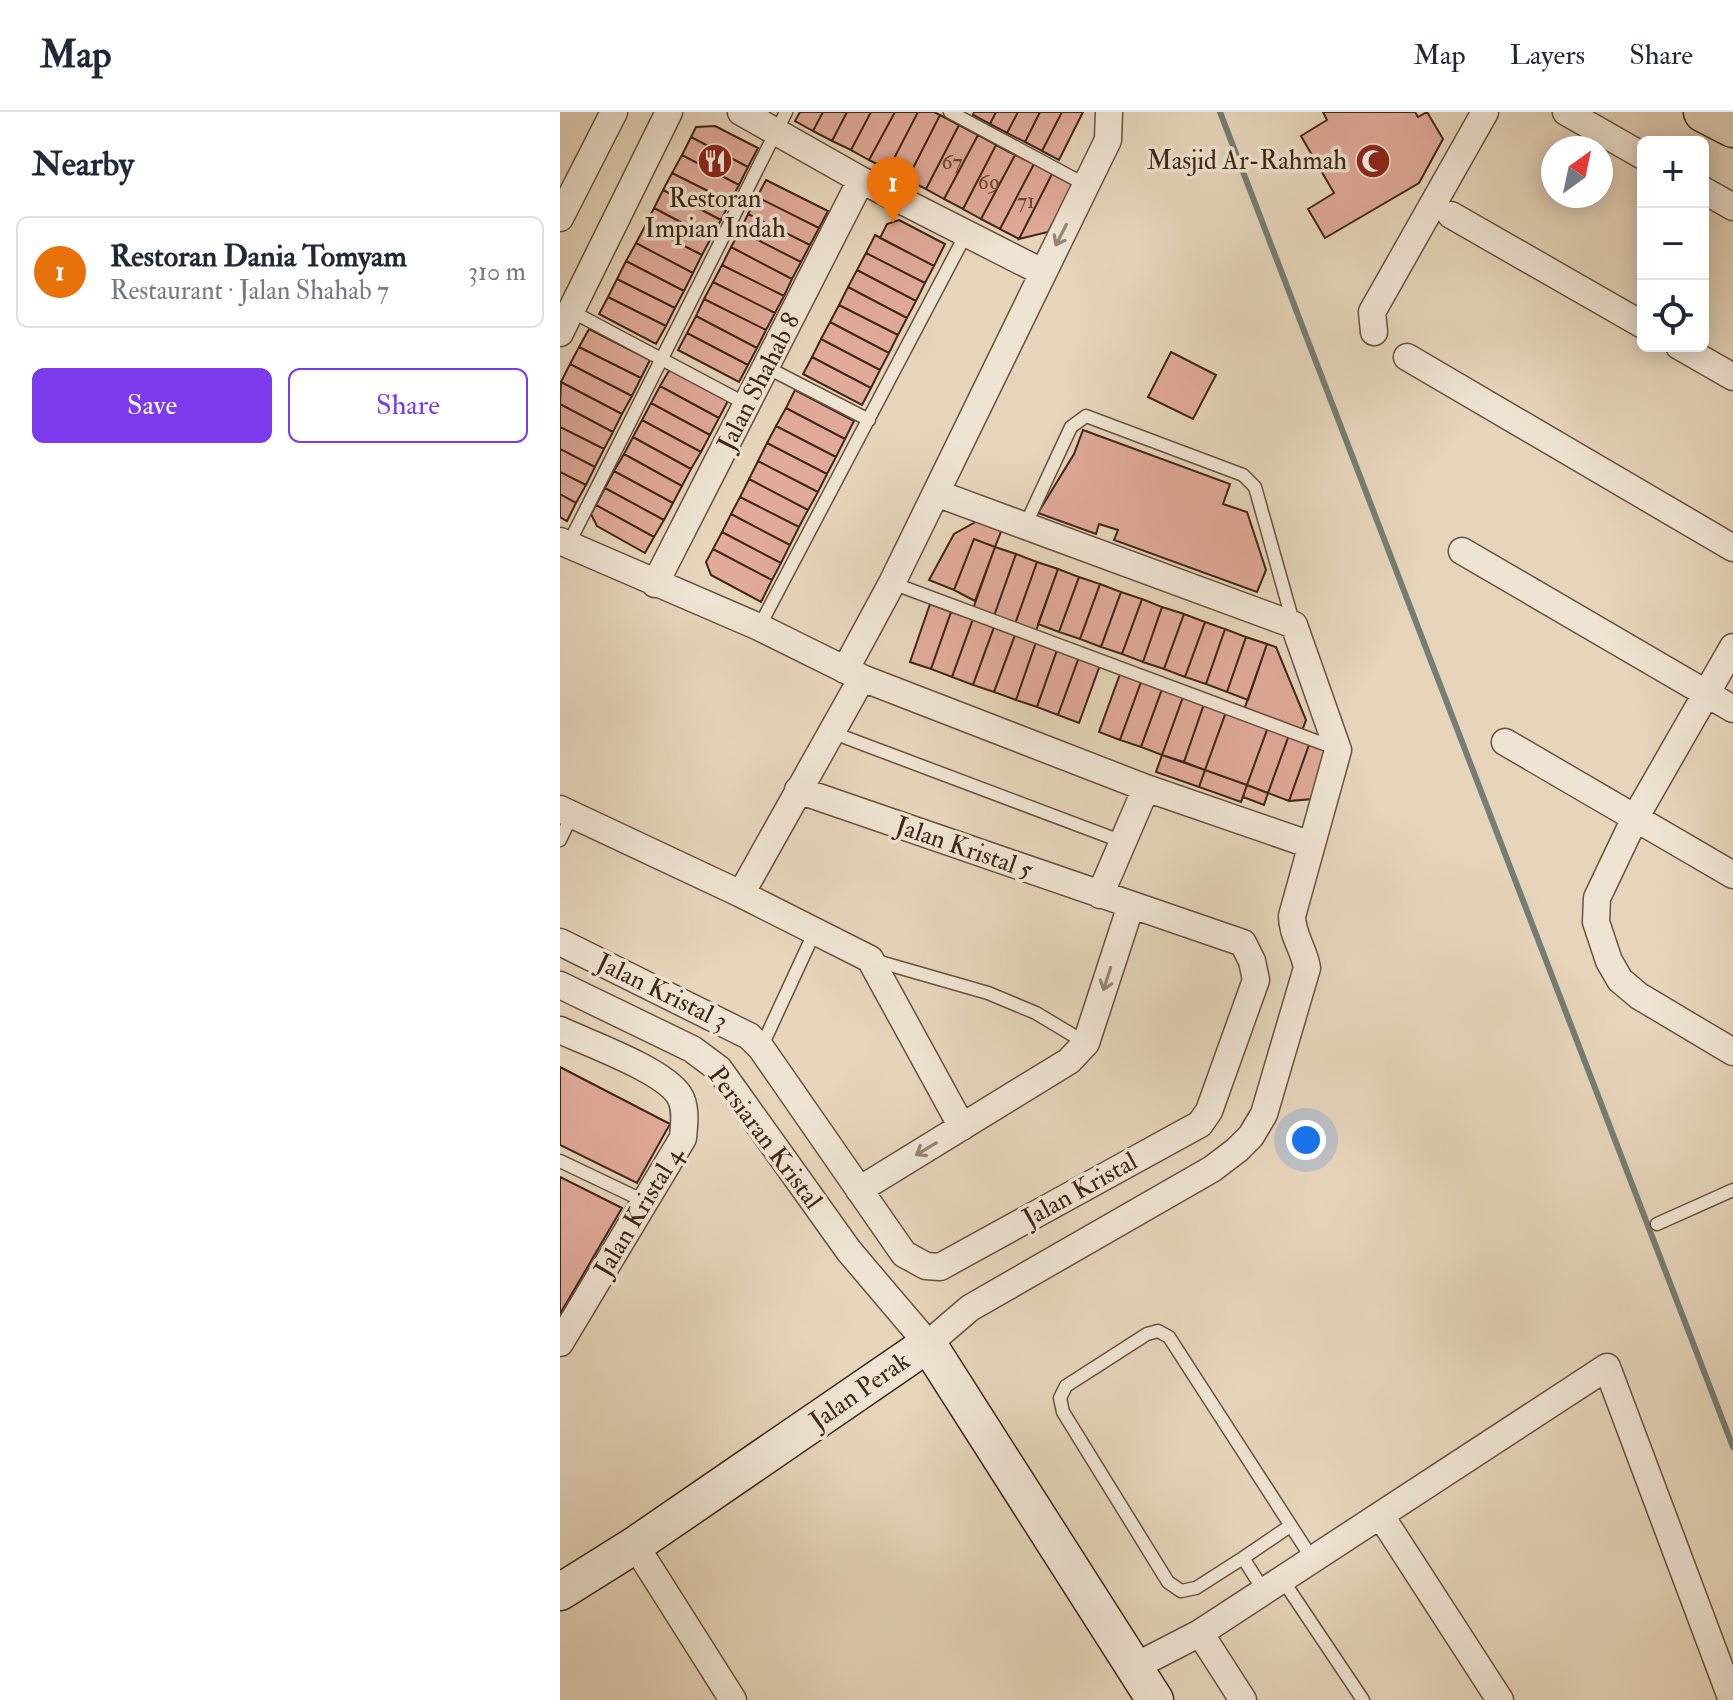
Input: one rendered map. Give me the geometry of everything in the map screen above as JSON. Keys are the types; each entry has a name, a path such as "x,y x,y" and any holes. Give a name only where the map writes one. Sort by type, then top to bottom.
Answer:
{"street":[{"path":"560,218 566,189 614,112"},
{"path":"566,322 669,112"},
{"path":"741,112 780,122 861,180 1042,272"},
{"path":"741,894 831,732 892,583 1108,140 1109,112"},
{"path":"1374,332 1372,312 1485,112"},
{"path":"1566,112 1637,153"},
{"name":"Jalan Shahab 8","path":"655,584 861,180"},
{"path":"1709,193 1733,207"},
{"path":"1451,215 1637,322"},
{"path":"1689,352 1733,377"},
{"path":"1407,357 1733,548"},
{"path":"564,543 759,627 854,674 1146,788 1311,845 1338,750 1294,625 936,493"},
{"path":"1462,551 1733,709"},
{"path":"1733,647 1635,818 1597,898 1596,922 1609,961 1620,980 1639,996 1733,1052"},
{"path":"1505,742 1733,875"},
{"path":"1100,895 1146,788"},
{"name":"Jalan Kristal 5","path":"798,790 1131,905"},
{"path":"566,812 870,959 962,1127"},
{"name":"Jalan Kristal","path":"928,1344 970,1308 1212,1169 1251,1136 1264,1114 1307,968 1292,925 1292,916 1311,845"},
{"path":"859,1190 1069,1061 1086,1043 1131,905 1243,943 1252,961 1256,980 1209,1111 1200,1124 1212,1169"},
{"name":"Jalan Kristal 3","path":"560,942 755,1042"},
{"name":"Persiaran Kristal","path":"560,985 692,1049 719,1069 849,1251 928,1344"},
{"name":"Jalan Kristal 4","path":"560,1030 663,1078 681,1097 685,1118 683,1138 560,1343"},
{"path":"719,1069 755,1042"},
{"name":"Jalan Kristal","path":"755,1042 904,1254 926,1266 940,1267 1200,1124"},
{"name":"Jalan Perak","path":"560,1592 635,1545 928,1344 1155,1700"},
{"path":"1134,1667 1200,1633 1607,1367 1732,1700"},
{"path":"1381,1516 1500,1700"},
{"path":"635,1545 733,1700"},
{"path":"1200,1633 1243,1700"}],"lane":[{"path":"950,112 1086,185"},
{"path":"564,543 663,360 780,122"},
{"path":"759,627 966,234"},
{"path":"566,322 663,360 748,405"},
{"path":"766,367 869,420"},
{"path":"1025,526 1071,427 1086,416 1250,480 1255,487 1294,625"},
{"path":"892,583 1338,750"},
{"path":"831,732 1123,842"},
{"path":"560,840 566,812"},
{"path":"755,1042 815,931"},
{"path":"870,959 988,993 1036,1013 1086,1043"},
{"path":"560,1161 644,1201"},
{"path":"1657,1224 1733,1190"},
{"path":"1290,1526 1196,1588 1181,1591 1168,1582 1063,1412 1060,1398 1066,1386 1147,1334 1158,1331 1169,1337 1313,1560"},
{"path":"1243,1558 1273,1585 1363,1700"}],"building":[{"path":"800,112 823,112 813,131 795,121"},
{"path":"823,112 847,112 832,141 813,131"},
{"path":"847,112 871,112 851,150 832,141"},
{"path":"871,112 895,112 869,160 851,150"},
{"path":"895,112 918,112 888,170 869,160"},
{"path":"918,112 940,115 907,180 888,170"},
{"path":"974,112 996,112 990,124 973,115"},
{"path":"996,112 1018,112 1007,133 990,124"},
{"path":"1018,112 1040,112 1025,142 1007,133"},
{"path":"1040,112 1062,112 1042,151 1025,142"},
{"path":"1062,112 1083,112 1059,160 1042,151"},
{"name":"Masjid Ar-Rahmah","path":"1323,112 1415,112 1418,117 1427,112 1443,139 1419,183 1325,238 1308,209 1334,193 1301,136 1327,120"},
{"path":"940,115 959,125 926,189 907,180"},
{"path":"959,125 978,135 944,199 926,189"},
{"path":"715,126 758,148 748,167 691,137 696,127"},
{"path":"978,135 996,145 963,209 944,199"},
{"path":"691,137 748,167 739,185 682,155"},
{"path":"996,145 1015,155 981,219 963,209"},
{"path":"682,155 739,185 730,202 672,173"},
{"path":"1015,155 1034,164 1000,229 981,219"},
{"path":"1034,164 1052,174 1019,239 1000,229"},
{"path":"672,173 730,202 721,220 663,190"},
{"path":"1052,174 1073,185 1048,232 1019,239"},
{"path":"766,180 828,211 819,228 757,197"},
{"path":"663,190 721,220 711,238 654,208"},
{"path":"757,197 819,228 810,245 748,214"},
{"path":"654,208 711,238 702,255 645,226"},
{"path":"748,214 810,245 801,262 740,231"},
{"path":"899,220 945,244 934,266 880,238 887,224"},
{"path":"645,226 702,255 693,273 636,243"},
{"path":"740,231 801,262 792,279 731,247"},
{"path":"875,235 934,266 925,283 866,253"},
{"path":"636,243 693,273 684,291 626,261"},
{"path":"731,247 792,279 784,296 722,265"},
{"path":"866,253 925,283 916,301 857,270"},
{"path":"626,261 684,291 675,308 617,279"},
{"path":"722,265 784,296 775,313 713,282"},
{"path":"857,270 916,301 907,318 848,287"},
{"path":"617,279 675,308 666,326 608,297"},
{"path":"713,282 775,313 766,330 704,299"},
{"path":"848,287 907,318 898,335 839,305"},
{"path":"608,297 666,326 656,344 599,314"},
{"path":"704,299 766,330 757,348 696,316"},
{"path":"839,305 898,335 889,353 830,322"},
{"path":"696,316 757,348 748,365 687,333"},
{"path":"830,322 889,353 880,370 821,339"},
{"path":"589,329 650,360 641,378 579,347"},
{"path":"687,333 748,365 739,382 678,350"},
{"path":"821,339 880,370 871,388 812,357"},
{"path":"579,347 641,378 632,396 570,364"},
{"path":"1171,352 1216,375 1193,419 1148,397"},
{"path":"812,357 871,388 862,405 803,374"},
{"path":"570,364 632,396 622,414 561,382"},
{"path":"670,369 728,401 719,418 660,386"},
{"path":"561,382 622,414 613,432 560,404"},
{"path":"660,386 719,418 710,435 651,403"},
{"path":"795,390 854,421 845,439 786,408"},
{"path":"651,403 710,435 701,452 642,420"},
{"path":"560,404 613,432 604,449 560,427"},
{"path":"786,408 845,439 836,457 776,426"},
{"path":"642,420 701,452 691,469 633,437"},
{"path":"776,426 836,457 827,474 767,443"},
{"path":"560,427 604,449 595,467 560,449"},
{"path":"1083,430 1230,484 1223,504 1247,512 1266,570 1257,592 1114,540 1118,530 1099,524 1096,534 1038,513 1074,454"},
{"path":"633,437 691,469 682,486 624,454"},
{"path":"767,443 827,474 818,492 758,461"},
{"path":"560,449 595,467 586,485 560,472"},
{"path":"624,454 682,486 673,503 614,471"},
{"path":"758,461 818,492 808,510 749,479"},
{"path":"614,471 673,503 664,520 605,488"},
{"path":"560,472 586,485 576,503 560,494"},
{"path":"749,479 808,510 799,527 740,497"},
{"path":"605,488 664,520 654,537 596,505"},
{"path":"560,494 576,503 567,521 560,517"},
{"path":"740,497 799,527 790,545 731,514"},
{"path":"596,505 654,537 645,553 597,526 591,514"},
{"path":"731,514 790,545 781,563 722,532"},
{"path":"979,520 1002,529 995,547 974,539 954,590 929,580 954,534"},
{"path":"722,532 781,563 772,580 713,549"},
{"path":"974,539 995,547 975,601 954,590"},
{"path":"995,547 1016,554 994,616 973,609"},
{"path":"713,549 772,580 761,602 711,575 706,562"},
{"path":"1016,554 1037,562 1015,624 994,616"},
{"path":"1037,562 1058,569 1036,631 1015,624"},
{"path":"1058,569 1079,577 1059,632 1038,624"},
{"path":"1079,577 1100,584 1080,639 1059,632"},
{"path":"1100,584 1121,592 1101,647 1080,639"},
{"path":"1121,592 1142,599 1122,654 1101,647"},
{"path":"1142,599 1162,607 1143,662 1122,654"},
{"path":"930,604 951,612 931,669 910,662"},
{"path":"1162,607 1184,614 1164,669 1143,662"},
{"path":"951,612 973,619 952,677 931,669"},
{"path":"1184,614 1205,622 1185,677 1164,669"},
{"path":"973,619 994,627 973,685 952,677"},
{"path":"1205,622 1225,629 1206,684 1185,677"},
{"path":"994,627 1015,635 994,692 973,685"},
{"path":"1225,629 1246,637 1227,692 1206,684"},
{"path":"1015,635 1036,642 1016,700 994,692"},
{"path":"1246,637 1267,644 1248,700 1227,692"},
{"path":"1036,642 1057,650 1037,707 1016,700"},
{"path":"1267,644 1276,647 1306,720 1302,731 1244,710"},
{"path":"1057,650 1079,657 1058,715 1037,707"},
{"path":"1079,657 1100,665 1079,723 1058,715"},
{"path":"1120,674 1141,682 1120,740 1099,732"},
{"path":"1141,682 1162,689 1141,747 1120,740"},
{"path":"1162,689 1183,697 1162,755 1141,747"},
{"path":"1183,697 1204,704 1184,762 1162,755"},
{"path":"1204,704 1226,712 1205,770 1184,762"},
{"path":"1226,712 1268,727 1247,785 1205,770"},
{"path":"1268,727 1289,735 1268,793 1247,785"},
{"path":"1289,735 1310,742 1289,801 1268,793"},
{"path":"1310,742 1331,750 1313,799 1289,801"},
{"path":"1162,755 1205,770 1199,787 1156,772"},
{"path":"1205,770 1247,785 1241,802 1199,787"},
{"path":"1247,785 1268,793 1264,805 1243,797"},
{"path":"560,1067 670,1124 637,1183 560,1145"},
{"path":"560,1177 622,1208 560,1314"}],"waterway":[{"path":"1220,112 1733,1447"}],"place":[{"name":"Restoran Impian Indah","path":"715,161"},
{"name":"Masjid Ar-Rahmah","path":"1373,161"},
{"name":"Restoran Dania Tomyam","path":"893,223"}]}
